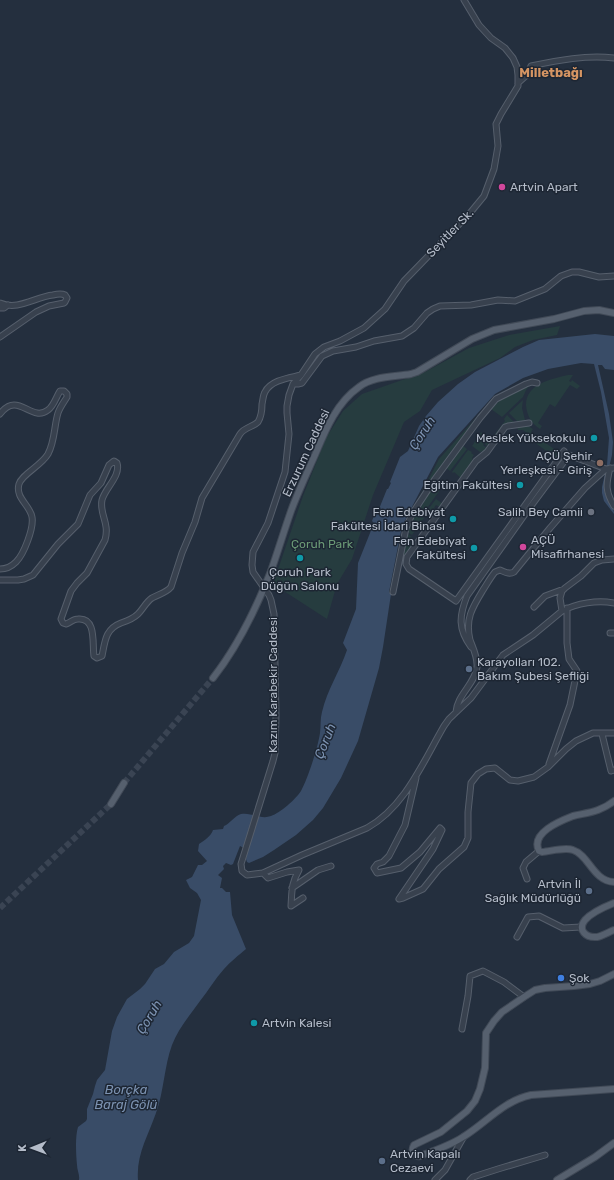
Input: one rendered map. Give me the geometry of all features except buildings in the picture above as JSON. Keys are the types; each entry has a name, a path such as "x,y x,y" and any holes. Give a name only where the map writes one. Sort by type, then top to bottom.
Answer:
{"main road":[{"name":"Erzurum Caddesi","path":"213,678 238,640 264,588 292,510 326,429 341,405 358,387 370,380 417,372 472,339 494,330 584,311 599,310 614,313"},
{"path":"111,804 124,783"},
{"path":"614,801 597,810 567,819 546,830 537,839 536,847 538,851 542,852 568,849 576,851 600,877 614,882"},
{"path":"614,902 588,918 582,924 581,928 583,933 594,937 614,930"},
{"path":"614,974 600,981 574,986 535,990 498,1017 488,1029 485,1042 485,1068 480,1089 475,1101 467,1111 441,1132 414,1145 412,1152 417,1156 420,1156 463,1138 493,1114 509,1103 520,1098 531,1095 614,1089"},
{"path":"557,1180 598,1155 614,1143"}],"street":[{"path":"464,0 479,25 491,38 505,48 514,58 517,67 518,83"},
{"name":"Seyitler Sk.","path":"293,384 315,354 324,347 340,341 364,328 385,310 404,281 484,196 494,169 498,146 496,124 518,86 518,83 527,75 531,66 565,59 602,57 614,58"},
{"path":"293,384 296,385 302,383 322,356 337,350 402,336 414,328 427,313 440,306 471,305 498,300 515,301 545,289 561,276 572,272 579,272 599,277 614,276"},
{"path":"0,303 19,305 41,297 64,294 67,298 64,303 49,306 36,312 0,337"},
{"path":"0,308 4,308 8,305"},
{"path":"0,580 18,580 33,575 58,544 75,528 80,520 90,495 103,481 111,463 114,461 117,463 118,469 104,494 102,504 106,525 105,540 87,573 71,591 61,619 63,623 66,624 79,619 87,622 94,638 94,656 100,658 111,628 135,617 147,602 164,593 171,587 182,553 195,522 202,498 240,434 243,430 258,422 265,391 271,385 284,379 301,375"},
{"path":"393,592 406,528 435,479 480,418 496,399 526,384 532,382 537,383"},
{"name":"Kazım Karabekir Caddesi","path":"293,384 287,406 290,434 285,472 268,523 253,552 253,572 271,600 274,614 275,740 273,761 241,864 242,871 247,875 263,873 376,823 400,798 418,772 444,726 471,698 503,654 538,631 567,608 597,602 614,603"},
{"path":"0,414 8,406 18,405 36,413 44,413 51,408 60,392 64,390 67,394 67,397 58,412 53,441 47,455 39,465 24,477 19,484 18,492 28,508 32,518 32,530 30,536 17,561 8,568 0,569"},
{"path":"529,423 508,426 505,428 487,452 474,464 407,557 406,564 409,569 456,601 564,451"},
{"path":"474,651 464,636 460,624 462,611 467,596 528,510 569,455 610,468"},
{"path":"610,468 606,487 608,496 614,506"},
{"path":"456,712 458,703 476,672 477,664 468,630 469,616 475,603 494,574 498,571 511,574 514,572 585,488 610,468"},
{"path":"534,607 545,596 565,588 581,576 594,563 602,560 614,559"},
{"path":"562,611 560,598 565,588"},
{"path":"548,767 570,704 577,671 569,659 567,644 567,608"},
{"path":"418,772 405,825 389,856 383,862 377,864 374,868 377,873 401,868 420,852 440,828 442,830 433,849 399,899 423,889 439,869 464,847 468,838 468,812 471,783 478,774 486,769 495,768 510,780 518,781 534,778 576,741 593,733 614,733"},
{"path":"602,734 611,771 614,770"},
{"path":"527,879 523,868 526,862 538,851"},
{"path":"292,888 318,870 330,866"},
{"path":"263,873 268,878 299,870 293,879 291,906 303,898"},
{"path":"517,937 528,917 539,916 563,928 581,928"},
{"path":"462,1029 470,976 483,972 504,982 524,997"},
{"path":"436,1180 445,1170 463,1138"},
{"path":"470,1180 473,1177 545,1155"}],"green space":[{"name":"Çoruh Park","path":"560,326 557,335 533,340 515,347 500,358 432,390 420,411 404,422 373,495 352,559 337,584 327,619 273,584 303,496 326,438 343,411 362,394 425,372 469,348 509,335"},
{"path":"573,375 569,381 571,382 572,380 580,386 577,389 570,385 555,407 550,404 538,423 542,426 540,429 532,422 527,413 527,398 530,392 535,387 547,381"},
{"path":"530,385 523,397 502,417 491,409 509,394"},
{"path":"523,400 522,408 525,421 518,422 509,413"},
{"path":"483,410 417,502 439,459"},
{"path":"507,415 515,423 505,425 487,446 485,444 489,438 491,439 505,421 504,419"},
{"path":"528,426 533,429 531,432 536,436 532,441 527,437 527,433 523,430 518,430 517,427"},
{"path":"481,432 488,438 483,445 487,448 480,452 472,446"},
{"path":"537,437 560,453 556,459 534,442"},
{"path":"462,445 467,449 450,471 446,468"},
{"path":"468,450 474,455 472,458 473,461 461,478 452,472"},
{"path":"433,485 440,490 425,511 419,506"},
{"path":"436,499 443,504 440,507 436,505 434,508 438,511 434,517 426,512"},
{"path":"416,512 424,518 412,535 406,531"},
{"path":"406,532 416,541 405,557 401,557"}],"water":[{"name":"Borçka Baraj Gölü","path":"595,334 614,336 614,370 605,369 602,365 598,365 609,414 613,442 612,455 604,488 606,496 613,507 614,514 604,501 602,493 607,465 609,438 601,392 594,364 581,363 548,369 523,378 495,394 438,457 402,526 389,592 391,594 379,668 358,741 341,778 323,808 313,820 296,835 263,857 249,863 246,859 248,850 240,846 233,864 231,865 226,863 223,866 224,869 218,875 222,878 220,888 226,892 230,892 232,915 246,949 221,973 184,1022 172,1045 167,1062 159,1105 143,1146 139,1162 138,1180 79,1180 76,1151 77,1131 78,1127 87,1119 87,1109 97,1080 105,1070 112,1031 117,1017 127,999 145,984 155,969 164,964 174,952 189,943 194,936 201,900 197,893 190,888 186,880 192,877 198,865 202,865 207,861 198,851 199,844 209,836 213,830 223,829 224,826 236,816 241,814 267,817 275,814 295,798 304,785 310,771 317,746 324,704 347,650 343,643 356,609 358,563 374,523 372,521 375,513 377,514 391,483 390,482 400,457 408,451 419,426 438,402 458,384 475,372 539,340"}],"tunnel":[{"path":"124,783 213,678"},
{"path":"0,908 111,804"}],"place":[{"name":"Artvin Apart","path":"502,187"},
{"name":"Meslek Yüksekokulu","path":"594,438"},
{"name":"AÇÜ Şehir Yerleşkesi - Giriş","path":"600,463"},
{"name":"Eğitim Fakültesi","path":"520,485"},
{"name":"Salih Bey Camii","path":"591,512"},
{"name":"Fen Edebiyat Fakültesi İdari Binası","path":"453,519"},
{"name":"AÇÜ Misafirhanesi","path":"523,547"},
{"name":"Fen Edebiyat Fakültesi","path":"474,548"},
{"name":"Çoruh Park Düğün Salonu","path":"300,558"},
{"name":"Karayolları 102. Bakım Şubesi Şefliği","path":"469,669"},
{"name":"Artvin İl Sağlık Müdürlüğü","path":"589,891"},
{"name":"Şok","path":"561,978"},
{"name":"Artvin Kalesi","path":"254,1023"},
{"name":"Artvin Kapalı Cezaevi","path":"382,1161"}],"district":[{"name":"Milletbağı","path":"551,72"}],"water label":[{"name":"Çoruh","path":"422,433"},
{"name":"Çoruh","path":"325,741"},
{"name":"Çoruh","path":"149,1017"}]}
